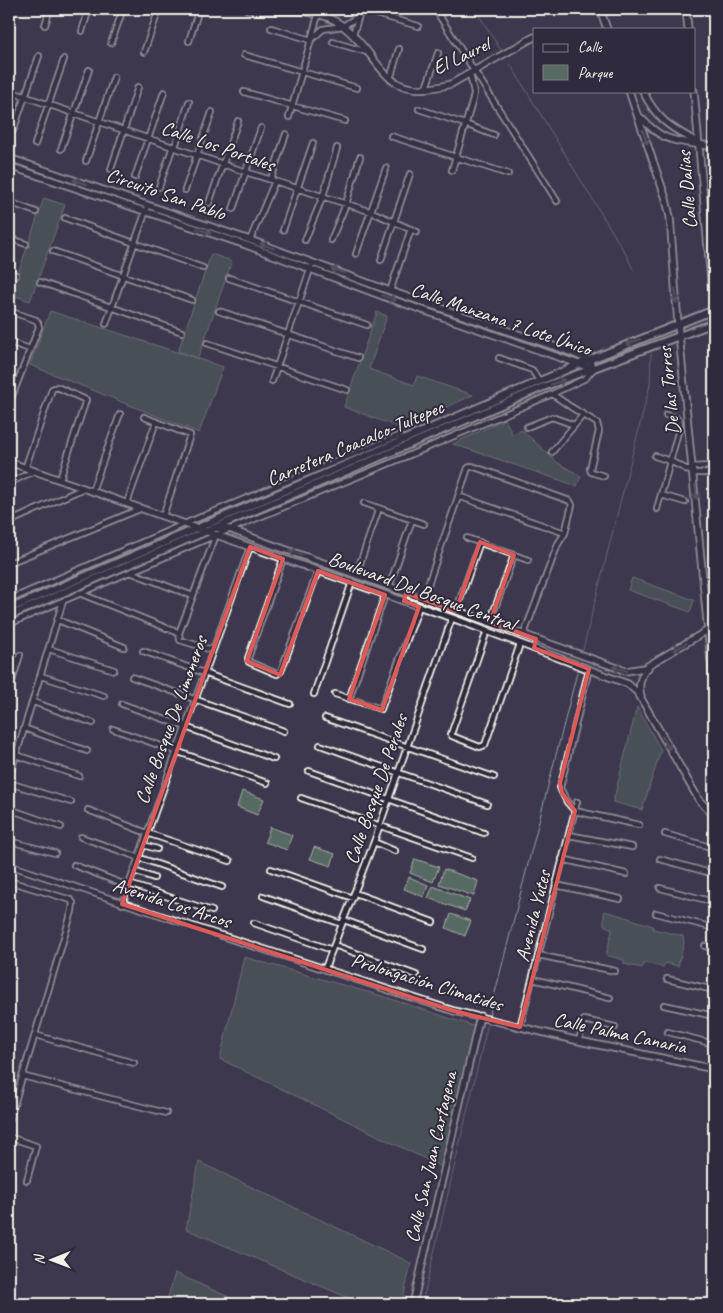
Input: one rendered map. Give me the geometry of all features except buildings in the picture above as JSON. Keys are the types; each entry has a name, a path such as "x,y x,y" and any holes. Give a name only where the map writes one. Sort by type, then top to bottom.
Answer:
{"main road":[{"name":"Carretera Coacalco-Tultepec","path":"9,616 404,440 589,360 714,310"},
{"name":"Carretera Coacalco-Tultepec","path":"9,608 203,528 215,531 543,388 714,323"}],"street":[{"path":"9,22 12,9"},
{"path":"45,25 50,9"},
{"path":"82,31 89,9"},
{"path":"111,43 123,9"},
{"path":"144,52 159,9"},
{"path":"189,41 199,9"},
{"name":"El Laurel","path":"247,9 296,11 318,15 342,26 390,79 406,87 426,88 451,84 533,38"},
{"path":"352,36 361,9 418,26"},
{"path":"436,9 472,73 557,201"},
{"path":"600,9 608,28"},
{"path":"686,9 688,28"},
{"path":"289,117 318,15"},
{"path":"311,40 323,29 342,26 359,16"},
{"path":"271,28 311,40"},
{"path":"333,42 367,52"},
{"path":"390,79 399,49"},
{"path":"426,88 438,53"},
{"path":"244,55 358,88"},
{"path":"13,131 38,56"},
{"path":"35,144 64,59"},
{"path":"61,149 89,70"},
{"path":"452,170 474,93 472,73"},
{"path":"86,161 114,77"},
{"path":"111,169 138,86"},
{"name":"Calle Los Portales","path":"9,91 246,172 372,212 417,232"},
{"path":"135,177 164,92"},
{"path":"244,92 346,121"},
{"name":"De las Torres","path":"629,92 666,199 670,217 678,324 711,629 714,693"},
{"path":"644,92 654,112 661,120 699,144"},
{"name":"Calle Dalias","path":"694,92 711,243 714,315"},
{"path":"159,187 189,102"},
{"path":"419,109 494,135"},
{"path":"185,190 212,112"},
{"path":"637,114 654,131 664,137 676,141 714,146"},
{"path":"209,203 238,121"},
{"path":"233,209 261,128"},
{"path":"250,240 273,180 286,134"},
{"path":"391,136 508,174"},
{"path":"283,230 313,143"},
{"path":"305,240 323,196 337,148"},
{"path":"331,240 346,204 360,157"},
{"name":"Circuito San Pablo","path":"9,158 310,269"},
{"name":"Circuito San Pablo","path":"9,166 146,208 187,218 313,262"},
{"path":"356,254 386,168"},
{"path":"380,260 410,174"},
{"path":"9,202 36,212"},
{"path":"106,324 146,208"},
{"path":"65,218 203,268"},
{"path":"184,224 187,218"},
{"path":"390,291 411,230"},
{"path":"9,238 26,244"},
{"path":"53,251 192,300"},
{"path":"272,381 313,262"},
{"name":"Calle Manzana 7 Lote Único","path":"313,262 390,291 565,350 589,360 594,369"},
{"name":"Calle Manzana 7 Lote Único","path":"310,269 594,369"},
{"path":"9,272 16,275"},
{"path":"229,278 367,325"},
{"path":"360,287 363,281"},
{"path":"40,282 182,332"},
{"path":"219,310 358,358"},
{"path":"9,311 36,320 39,327 9,404"},
{"path":"9,342 30,349"},
{"path":"207,343 347,390"},
{"path":"499,358 532,370 540,382"},
{"path":"229,530 552,394 586,378 594,369"},
{"path":"26,466 52,389 57,387 86,400 60,479"},
{"path":"552,394 599,426 590,471 604,476"},
{"path":"92,491 120,414"},
{"path":"552,452 583,415"},
{"path":"657,509 680,421 677,418 666,415"},
{"path":"527,427 552,417 574,426"},
{"path":"144,418 190,434 162,516"},
{"path":"127,504 156,422"},
{"path":"9,600 184,524 398,436 404,440"},
{"path":"655,456 694,470 714,473"},
{"path":"9,462 26,466 184,524 203,528"},
{"path":"423,599 468,468 470,466 521,483 572,502 565,533 558,544 524,634"},
{"path":"694,470 714,466"},
{"path":"9,483 35,470"},
{"path":"9,522 84,488"},
{"path":"661,495 685,502"},
{"path":"458,496 565,533"},
{"path":"364,503 424,524"},
{"path":"356,575 379,508"},
{"path":"9,563 140,509"},
{"path":"389,587 412,520"},
{"name":"Boulevard Del Bosque Central","path":"215,531 229,530 626,671 644,668 652,663"},
{"path":"9,624 130,572 215,531"},
{"path":"212,650 180,640 179,633 215,531"},
{"name":"Boulevard Del Bosque Central","path":"215,531 250,547 588,668 628,684 642,700"},
{"path":"467,538 528,560"},
{"path":"456,611 480,542"},
{"path":"267,553 270,544"},
{"name":"Calle Bosque De Limoneros","path":"122,904 250,547"},
{"path":"490,622 514,555"},
{"path":"284,559 248,658 249,662 277,674 281,672 318,571"},
{"path":"130,572 193,596"},
{"path":"314,694 352,582"},
{"path":"79,593 179,633"},
{"path":"404,601 406,593"},
{"path":"349,699 385,595"},
{"path":"9,778 63,601"},
{"path":"335,694 382,710 419,606"},
{"name":"Calle Bosque De Perales","path":"325,968 380,826 452,618"},
{"path":"58,620 124,647"},
{"path":"711,629 652,663 640,680 639,690 642,700 699,800 714,816"},
{"path":"487,631 451,734 452,736 480,747 485,745 520,644"},
{"path":"534,648 536,639"},
{"path":"49,648 114,670"},
{"path":"143,651 290,704"},
{"path":"9,690 20,655"},
{"path":"9,665 16,667"},
{"path":"588,668 560,788 567,802 575,811 639,825"},
{"path":"41,676 104,696"},
{"path":"132,677 284,731"},
{"path":"32,702 93,723"},
{"path":"122,704 274,759"},
{"path":"325,718 494,777"},
{"path":"24,728 87,751"},
{"path":"113,729 267,783"},
{"path":"320,745 487,804"},
{"path":"16,755 79,776"},
{"path":"309,771 484,833"},
{"path":"9,783 71,802"},
{"path":"301,798 472,858"},
{"name":"Avenida Yutes","path":"520,1027 577,802"},
{"path":"9,810 61,827"},
{"path":"88,810 147,833 230,861"},
{"path":"665,834 714,848"},
{"path":"568,835 632,847"},
{"path":"81,838 222,887"},
{"path":"9,841 55,853"},
{"path":"374,842 395,851"},
{"path":"143,845 157,849"},
{"path":"562,859 626,874"},
{"path":"660,859 714,874"},
{"name":"Avenida Los Arcos","path":"9,865 122,904 325,968"},
{"path":"74,865 128,885 212,912"},
{"path":"271,869 433,922"},
{"path":"134,871 154,878"},
{"path":"9,881 70,900 73,903 9,1121"},
{"path":"556,885 620,900"},
{"path":"660,888 714,902"},
{"path":"263,896 423,949"},
{"path":"656,914 714,928"},
{"path":"254,923 416,975"},
{"path":"705,946 714,948"},
{"path":"538,955 615,971"},
{"name":"Prolongación Climatides","path":"325,968 454,1011 494,1019 520,1027"},
{"path":"533,979 610,998"},
{"path":"667,979 714,990"},
{"path":"664,1005 714,1016"},
{"name":"Calle San Juan Cartagena","path":"413,1304 482,1017"},
{"path":"579,1040 584,1020 615,1027"},
{"name":"Calle Palma Canaria","path":"520,1027 714,1069"},
{"path":"668,1032 714,1044"},
{"path":"35,1035 134,1063"},
{"path":"22,1076 166,1113"},
{"path":"9,1137 36,1146 27,1180"}],"highlighted area":[{"path":"480,542 514,555 490,622 536,639 534,648 589,669 560,783 562,793 575,811 520,1027 454,1011 122,904 250,547 283,559 247,661 280,675 318,571 352,582 385,595 349,699 382,710 419,607 404,601 406,593 456,611"}],"green space":[{"path":"44,198 65,205 30,301 11,294"},
{"path":"211,254 232,261 198,358 178,351"},
{"path":"50,311 223,367 199,433 30,365"},
{"path":"377,312 387,316 369,369 414,385 417,376 473,395 401,428 344,407"},
{"path":"505,419 512,434 522,430 558,463 581,476 577,486 453,444"},
{"path":"632,578 694,600 690,612 628,590"},
{"path":"637,707 661,750 642,810 613,802"},
{"path":"242,791 264,799 257,815 237,807"},
{"path":"270,827 292,835 287,850 265,842"},
{"path":"314,847 335,854 331,866 310,859"},
{"path":"415,859 439,867 433,882 410,873"},
{"path":"444,869 478,881 474,896 439,884"},
{"path":"409,877 428,885 424,897 404,889"},
{"path":"433,886 470,900 465,911 428,898"},
{"path":"604,911 653,926 653,929 683,936 684,943 678,966 665,963 663,967 644,963 642,968 624,964 624,960 606,955 612,929 604,925"},
{"path":"451,914 471,921 465,936 446,928"},
{"path":"244,957 385,997 476,1027 442,1167 220,1059"},
{"path":"199,1162 411,1263 402,1304 363,1304 186,1229"},
{"path":"175,1273 244,1304 166,1304"}],"waterway":[{"path":"475,9 501,50"},
{"path":"510,64 627,256 633,269"},
{"path":"582,653 650,385 651,353"},
{"path":"489,1016 578,669"},
{"path":"422,1304 488,1023"}]}
